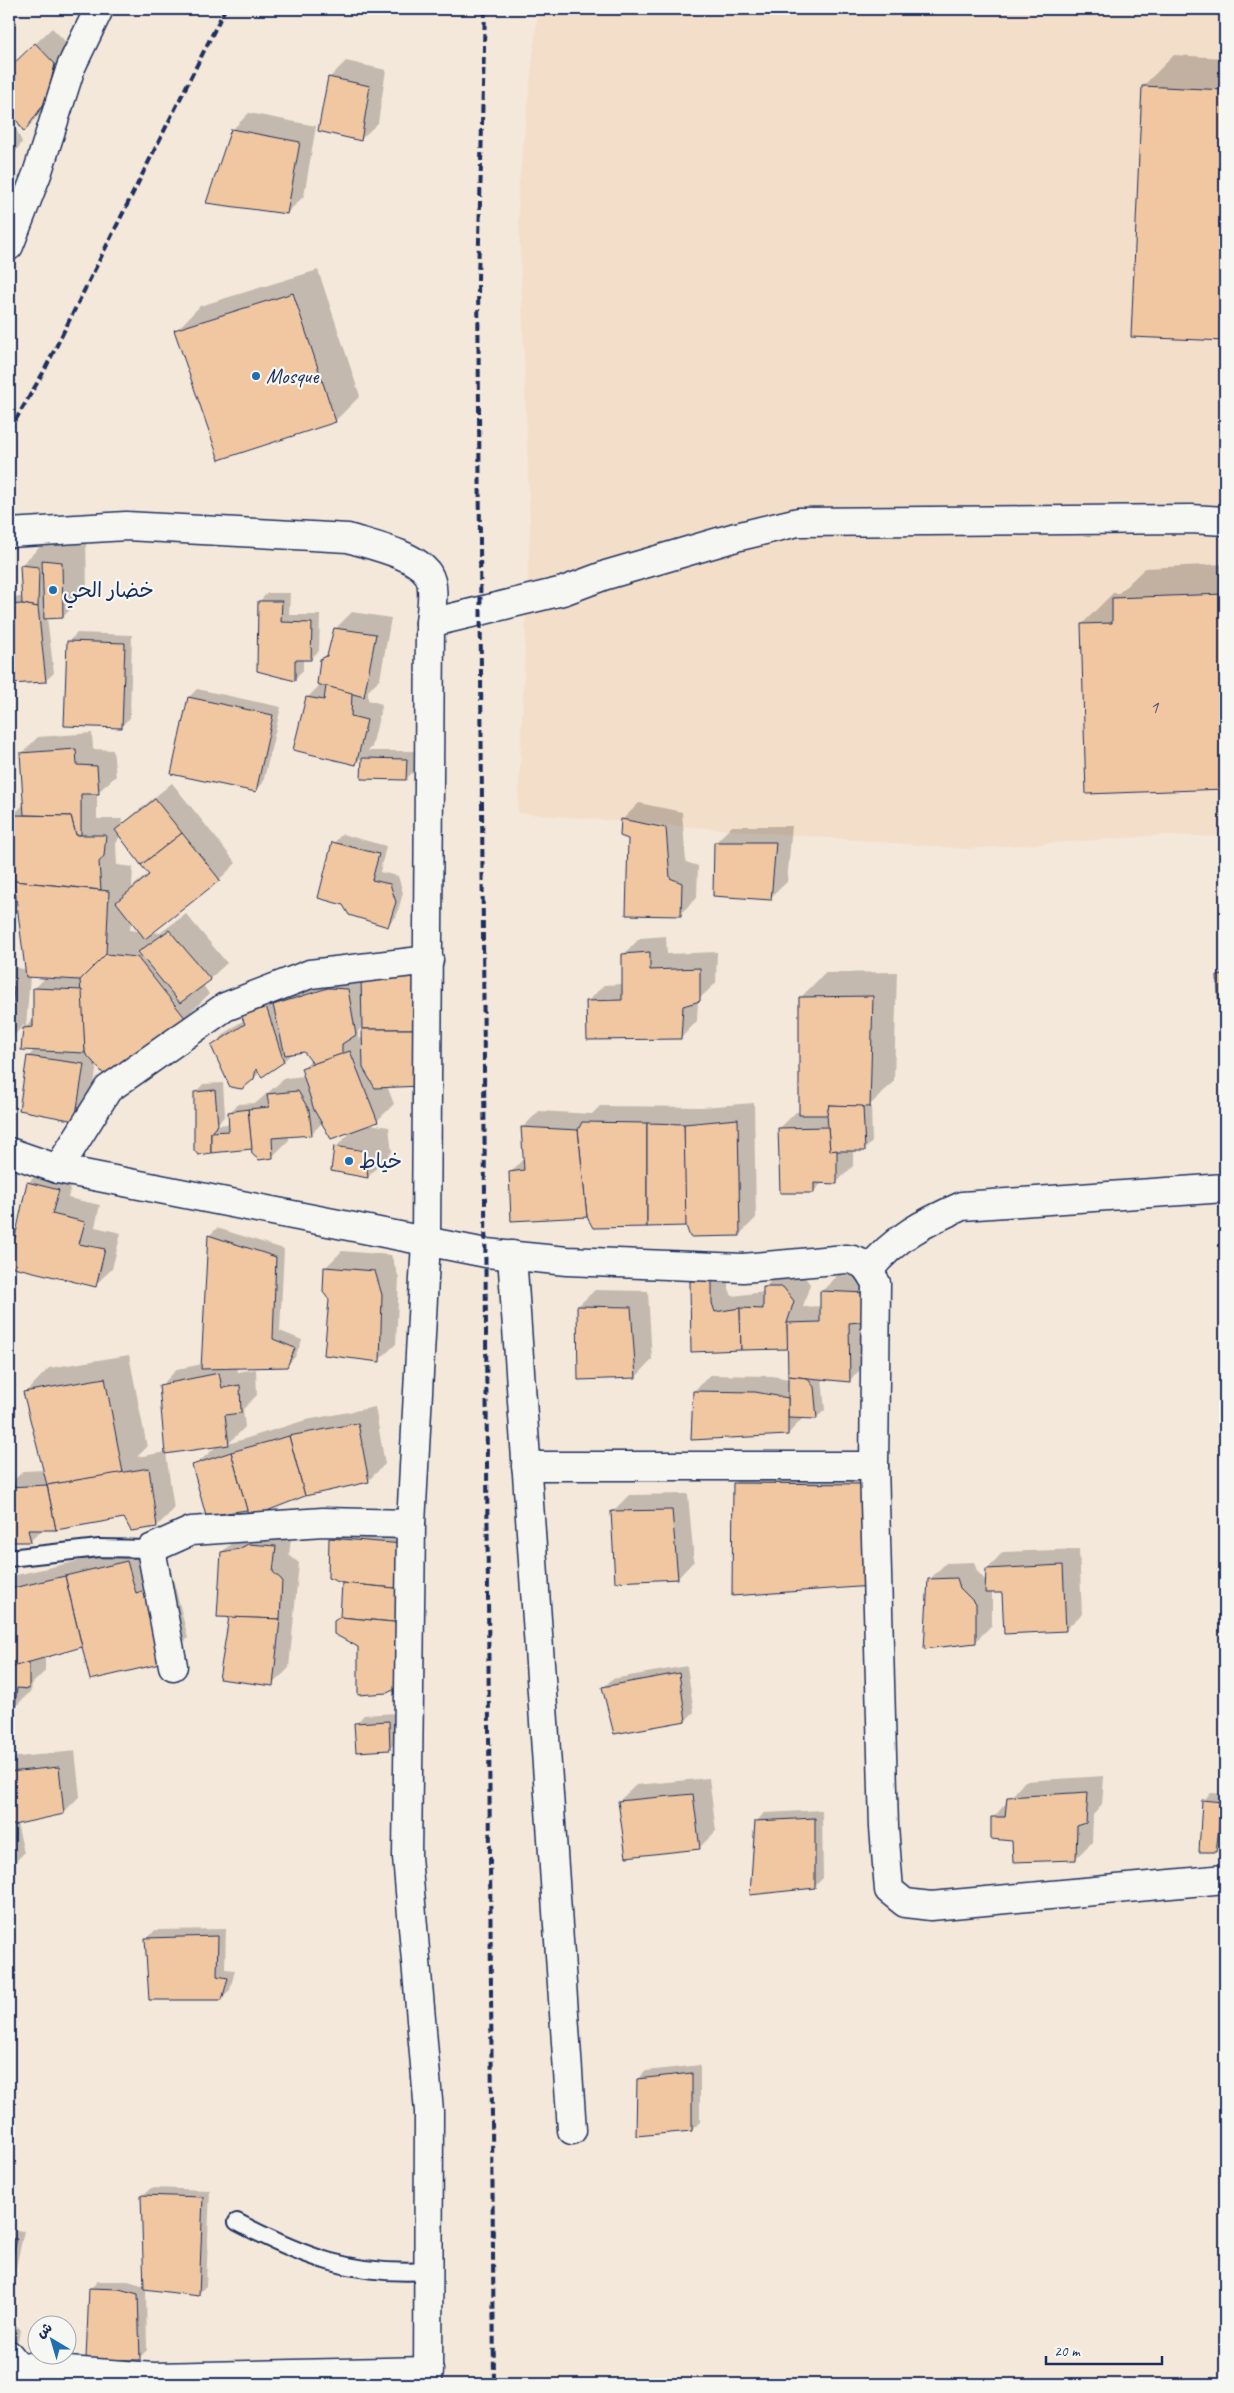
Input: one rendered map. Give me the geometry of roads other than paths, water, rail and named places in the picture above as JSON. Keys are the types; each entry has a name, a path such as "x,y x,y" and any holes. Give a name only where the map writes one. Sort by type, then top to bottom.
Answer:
{"street":[{"path":"9,246 37,174 71,67 99,9"},
{"path":"9,188 37,174"},
{"path":"430,623 563,591 606,575 798,522 1225,520"},
{"path":"9,533 126,526 348,538 383,548 417,563 428,574 433,593 430,623 426,1242 410,1524 407,1857 429,2112 428,2377 154,2377 13,2368"},
{"path":"58,1169 108,1089 226,1008 310,974 429,960"},
{"path":"9,1152 58,1169 486,1253 567,1261 743,1268 846,1259 859,1261 869,1270 876,1283 874,1466 884,1827 889,1890 905,1903 931,1906 1225,1879"},
{"path":"869,1270 884,1251 928,1221 962,1206 1225,1188"},
{"path":"512,1255 572,2130"},
{"path":"526,1466 874,1466"},
{"path":"172,1666 151,1549 191,1532 323,1522 410,1524"}],"lane":[{"path":"9,1558 99,1548 151,1549"},
{"path":"236,2222 306,2255 347,2268 396,2273 429,2271"}],"railway":[{"path":"9,431 43,373 225,9"},
{"path":"485,9 478,279 494,2384"}],"place":[{"name":"Mosque","path":"256,376"},
{"name":"خضار الحي","path":"53,590"},
{"name":"خياط","path":"349,1161"}]}
